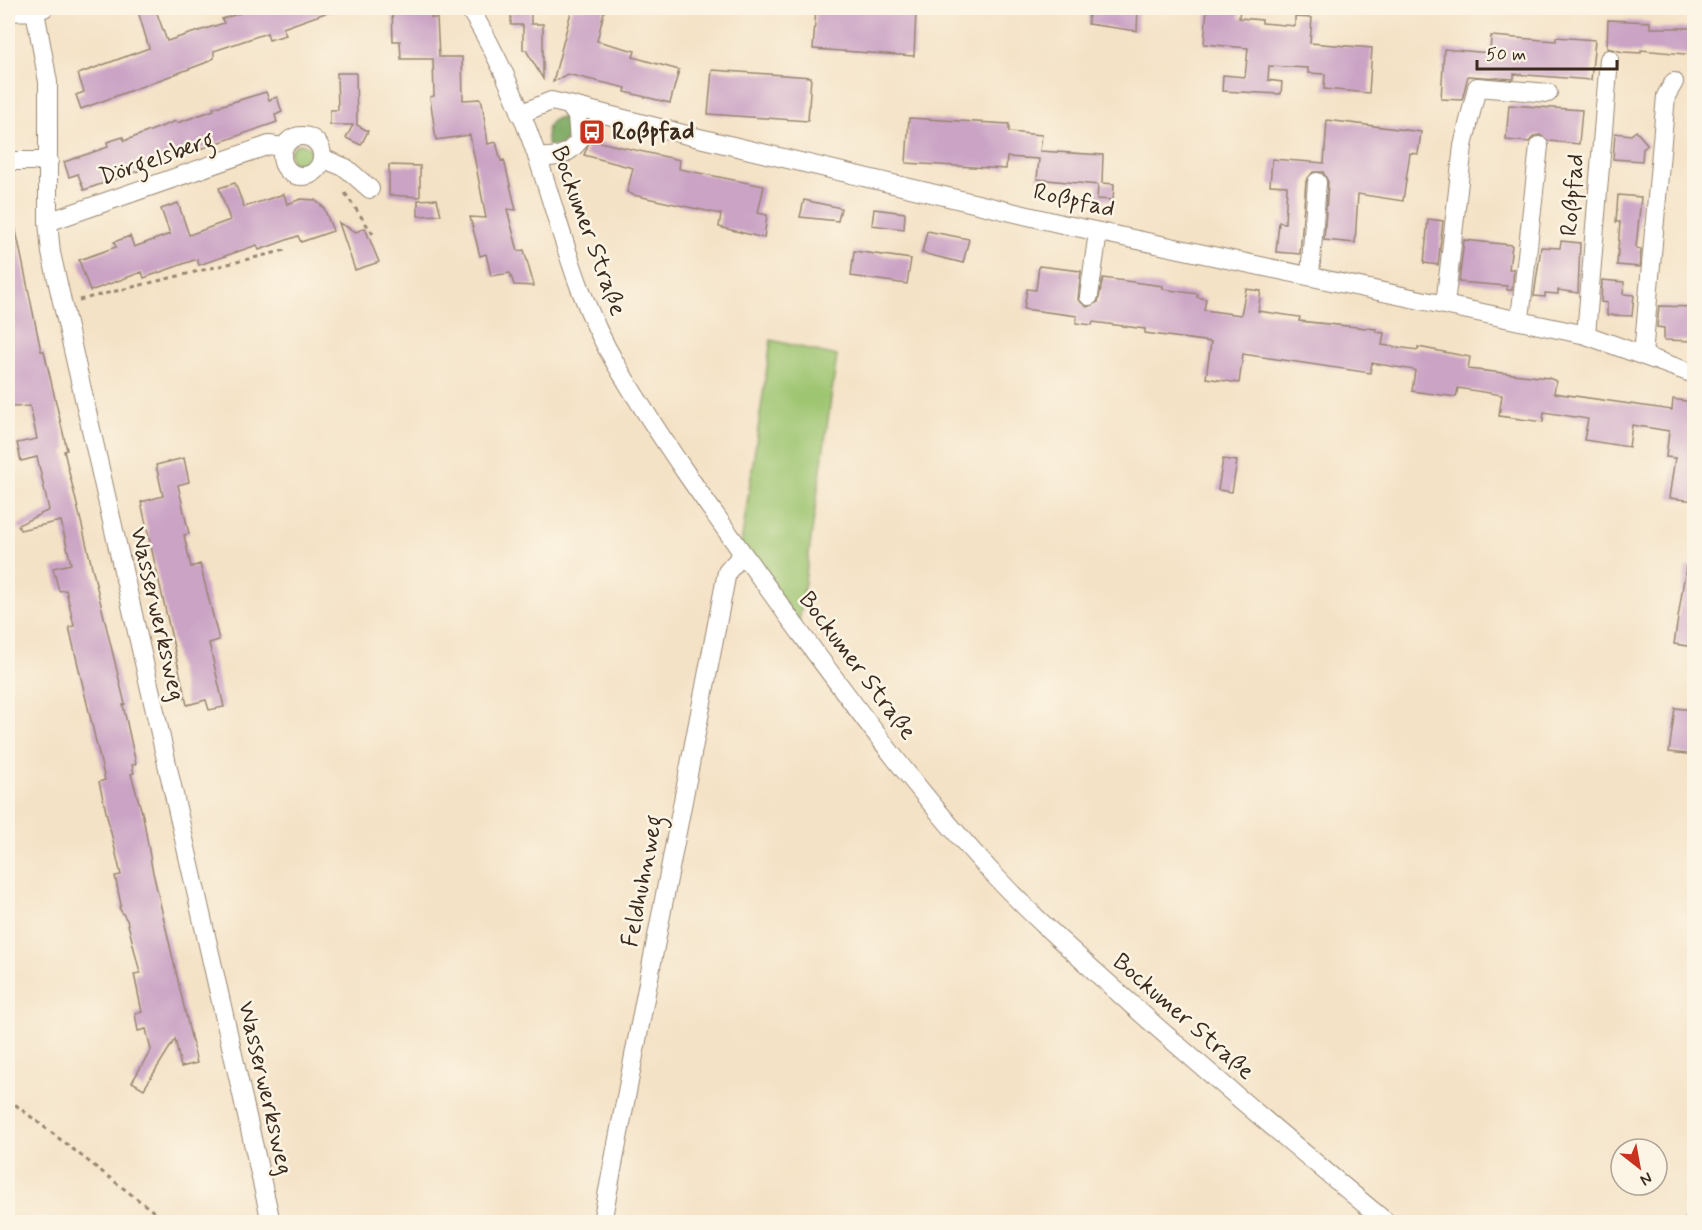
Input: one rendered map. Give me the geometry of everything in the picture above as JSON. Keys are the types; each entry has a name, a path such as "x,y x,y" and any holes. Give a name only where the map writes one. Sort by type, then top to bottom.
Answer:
{"street":[{"name":"Bockumer Straße","path":"469,8 520,114 537,157 578,288 597,328 657,430 743,554 860,713 940,813 997,878 1057,938 1165,1034 1386,1222"},
{"path":"8,12 40,9"},
{"name":"Wasserwerksweg","path":"40,9 48,82 48,222 51,253 271,1222"},
{"name":"Roßpfad","path":"1586,335 1609,60"},
{"path":"1643,355 1666,96 1674,82"},
{"path":"1445,305 1463,146 1477,87 1548,93"},
{"name":"Roßpfad","path":"520,114 551,101 1098,232 1520,319 1586,335 1695,374"},
{"path":"537,157 555,158 571,151 579,141 577,116 569,105"},
{"name":"Dörgelsberg","path":"48,222 269,145 283,147 293,137 307,136 318,143 322,158"},
{"name":"Roßpfad","path":"1520,319 1539,146"},
{"path":"283,147 282,161 285,168 299,176 315,171 322,158 346,168 370,189"},
{"path":"8,161 49,160"},
{"path":"1310,276 1317,182"},
{"path":"1089,296 1098,232"},
{"name":"Feldhuhnweg","path":"602,1222 727,572 743,554"}],"path":[{"path":"356,177 343,190 373,234"},
{"path":"62,304 286,250"},
{"path":"8,1099 167,1222"}],"green space":[{"path":"565,117 570,124 568,138 562,145 548,146 548,126 554,120"},
{"path":"301,144 309,147 312,155 309,163 301,166 293,163 290,155 293,147"},
{"path":"771,340 837,356 799,623 741,545"}],"building":[{"path":"155,8 167,41 224,23 222,19 255,8 334,8 334,10 283,28 286,35 269,40 267,33 214,51 214,58 205,63 81,109 76,95 84,92 78,74 149,48 138,11"},
{"path":"392,8 431,8 431,18 437,18 439,57 462,57 463,100 480,99 482,102 488,144 496,142 501,161 504,160 516,210 507,209 518,251 524,250 534,286 514,285 510,273 491,276 486,254 480,256 470,217 486,218 470,135 436,140 430,97 434,96 433,59 401,59 400,41 393,41"},
{"path":"511,8 531,8 531,24 543,24 543,79 526,50 523,50 523,25 511,25"},
{"path":"572,8 605,8 597,41 635,51 633,57 679,70 670,103 625,92 626,88 567,74 553,82"},
{"path":"816,8 916,11 914,56 813,49"},
{"path":"1089,8 1138,8 1137,31 1088,24"},
{"path":"1207,8 1240,8 1239,18 1262,20 1262,23 1295,26 1295,17 1312,18 1310,43 1372,48 1369,93 1324,89 1325,74 1308,73 1308,68 1269,66 1268,80 1282,82 1281,94 1222,91 1223,75 1245,77 1248,48 1204,44"},
{"path":"1608,20 1650,22 1650,28 1695,28 1695,55 1641,50 1641,53 1623,52 1607,48"},
{"path":"1491,36 1556,41 1556,37 1595,40 1591,80 1514,74 1514,79 1468,76 1462,100 1441,99 1444,49 1490,53"},
{"path":"712,70 811,77 808,121 708,114"},
{"path":"337,73 356,73 357,125 368,131 361,145 346,138 353,125 330,125 330,110 338,110"},
{"path":"266,92 269,100 277,97 282,112 275,115 277,122 84,190 78,174 69,177 64,162 108,147 107,142 123,137 124,141 176,121 177,123 214,110 213,108"},
{"path":"1509,105 1582,110 1579,144 1549,141 1540,135 1534,136 1529,142 1506,140"},
{"path":"909,118 1009,124 1009,132 1042,135 1040,151 1103,155 1102,183 1114,184 1113,200 1097,199 1098,185 1037,179 1039,159 1007,157 1006,169 906,163"},
{"path":"1327,120 1421,132 1418,154 1410,153 1403,201 1358,194 1355,243 1324,240 1328,182 1323,172 1313,172 1306,181 1300,254 1276,252 1279,222 1285,223 1287,186 1270,185 1272,159 1324,163"},
{"path":"1636,131 1648,145 1643,149 1642,161 1613,159 1615,133 1631,135"},
{"path":"590,140 680,160 679,169 764,186 758,213 767,215 764,238 719,227 721,214 627,192 633,168 584,155"},
{"path":"389,165 420,166 420,197 389,195"},
{"path":"235,183 244,207 284,194 287,204 301,199 315,200 324,208 333,231 301,242 298,236 259,250 257,245 199,265 197,259 144,278 142,272 90,291 79,260 116,247 114,242 130,236 134,247 170,234 161,209 178,203 189,235 230,220 219,188"},
{"path":"1618,195 1641,197 1636,248 1641,249 1640,267 1617,265 1620,222 1616,222"},
{"path":"437,199 441,215 418,216 418,200"},
{"path":"804,200 841,208 838,221 800,217"},
{"path":"874,209 905,213 904,229 872,225"},
{"path":"1428,219 1443,221 1438,265 1424,263"},
{"path":"8,221 14,221 41,351 44,351 67,450 64,451 125,704 123,705 136,764 132,765 134,773 131,774 143,816 152,868 197,1063 181,1067 175,1039 144,1089 132,1082 151,1050 146,1029 138,1031 135,1013 142,1012 134,974 140,973 127,920 119,908 121,905 115,876 121,875 99,782 105,780 69,627 74,626 66,590 59,591 53,568 71,564 61,521 20,530 18,525 49,510 37,457 21,461 17,443 37,439 30,406 13,407 8,383"},
{"path":"339,223 356,232 365,228 379,262 355,270"},
{"path":"927,231 969,239 963,263 922,253"},
{"path":"1464,240 1512,245 1509,269 1514,269 1512,290 1507,290 1507,286 1459,282"},
{"path":"1561,241 1580,243 1578,293 1558,290 1558,294 1545,293 1545,297 1534,296 1541,247 1560,248"},
{"path":"854,251 911,259 907,284 851,276"},
{"path":"1039,266 1081,271 1078,300 1087,307 1098,302 1103,278 1163,286 1163,289 1198,294 1197,297 1206,299 1204,310 1241,315 1246,289 1261,291 1258,311 1300,317 1299,321 1376,329 1376,332 1384,333 1382,345 1418,350 1418,347 1470,357 1468,369 1549,378 1556,381 1554,393 1672,410 1673,399 1692,402 1691,410 1695,411 1695,501 1669,498 1675,458 1666,457 1669,431 1632,425 1629,447 1584,440 1588,419 1544,412 1543,422 1499,416 1502,395 1458,388 1456,397 1412,391 1415,370 1372,363 1370,373 1243,354 1239,383 1206,378 1211,342 1145,333 1145,329 1093,322 1092,325 1076,323 1077,316 1024,309 1027,289 1036,290"},
{"path":"1602,280 1624,282 1623,294 1634,295 1632,316 1607,315 1607,303 1601,302"},
{"path":"1659,306 1695,307 1695,341 1664,340 1664,328 1657,327"},
{"path":"184,458 189,482 178,485 189,534 184,535 191,567 200,564 219,640 209,643 224,707 209,710 206,700 187,705 141,502 163,496 156,465"},
{"path":"1223,459 1237,461 1232,492 1218,490"},
{"path":"1686,566 1695,566 1695,647 1674,644"},
{"path":"1675,708 1695,710 1695,755 1669,752"}],"place":[{"name":"Roßpfad","path":"592,132"}]}
